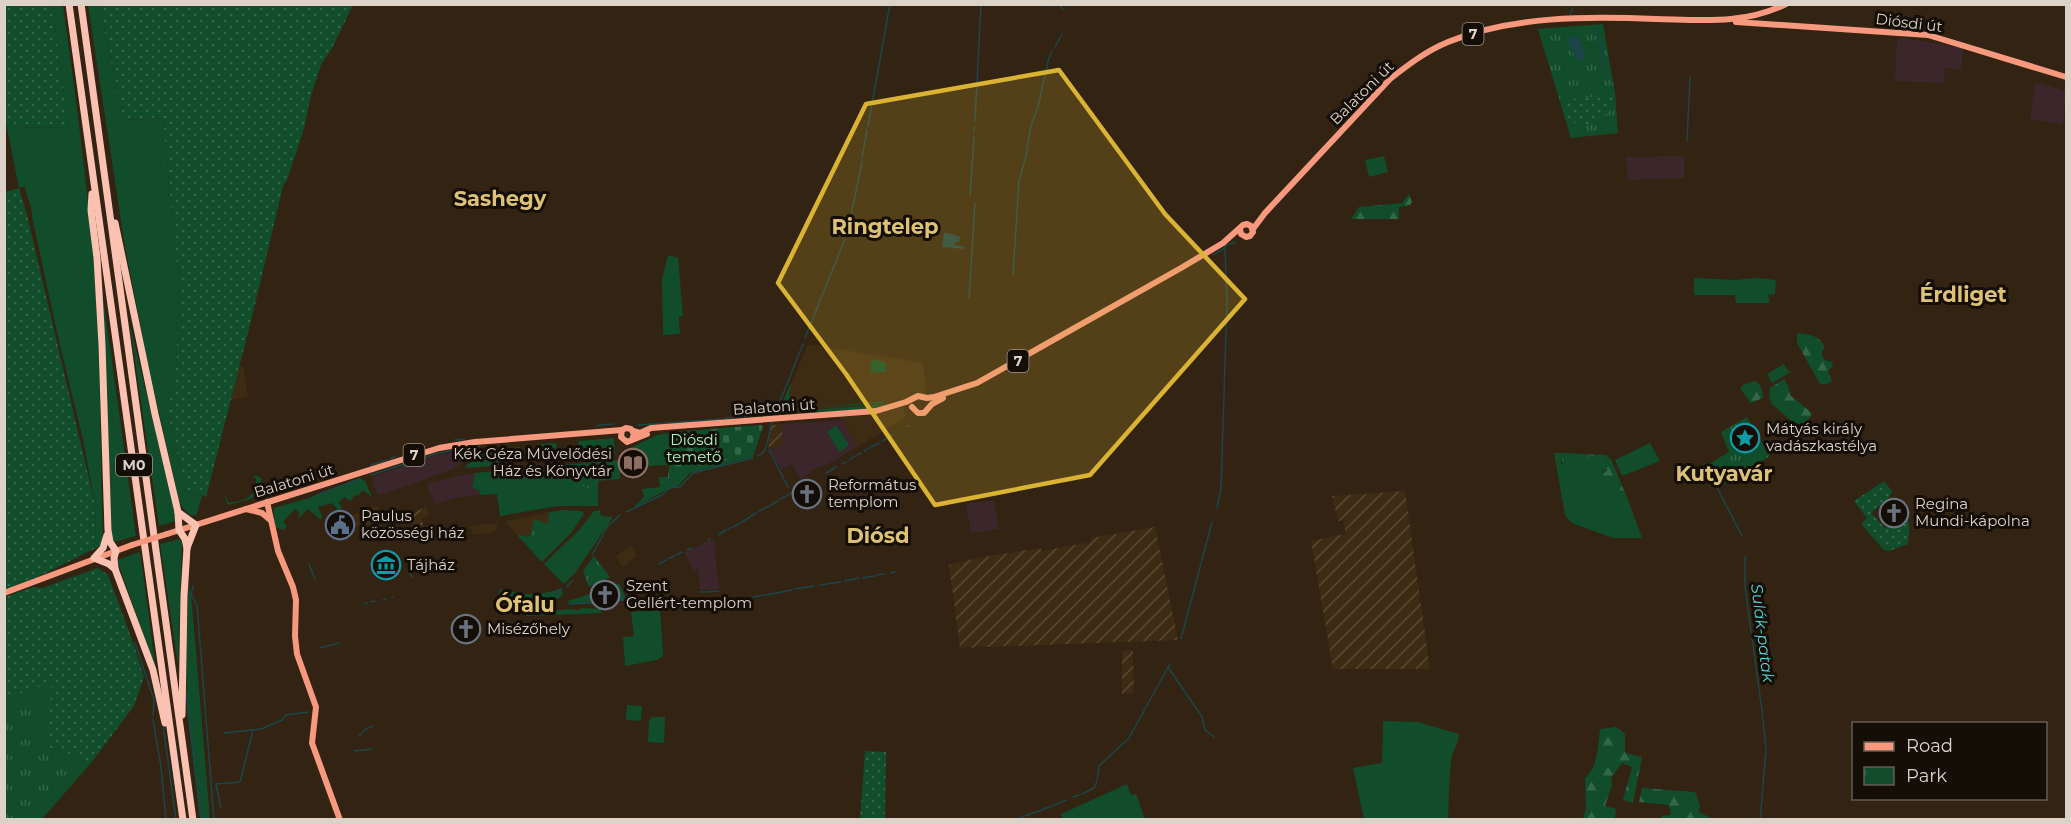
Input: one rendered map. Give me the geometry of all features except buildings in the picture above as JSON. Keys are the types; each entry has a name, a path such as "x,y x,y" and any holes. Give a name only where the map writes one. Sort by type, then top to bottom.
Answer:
{"highway":[{"name":"M0","path":"69,4 183,819"},
{"name":"M0","path":"81,4 193,819"},
{"path":"93,176 91,210 100,313 108,530 111,545 116,550 115,568 153,670 162,701 167,736 174,754"},
{"path":"109,211 115,222 178,512 179,530 185,539 187,548 182,741"},
{"path":"178,512 196,525 187,548"},
{"path":"108,530 104,548 94,558 115,568"}],"main road":[{"name":"Balatoni út","path":"1251,226 1390,79 1413,62 1450,42 1490,30 1535,22 1619,18 1764,20 1771,12 1786,4"},
{"name":"Diósdi út","path":"1723,21 1764,20 1779,26 1928,35 2067,77"},
{"name":"7","path":"915,398 922,396 927,398 965,388 1112,308 1223,243 1242,233 1251,236 1251,226 1243,225 1242,233"},
{"name":"7","path":"912,407 916,412 927,411 936,401 960,393 965,388"},
{"name":"Balatoni út","path":"889,408 915,398"},
{"path":"912,407 915,398"},
{"path":"927,398 929,407"},
{"name":"Balatoni út","path":"633,431 640,433 660,427 912,407"},
{"name":"Balatoni út","path":"632,440 660,427"},
{"name":"7","path":"632,440 625,441 621,434 628,428 633,431"},
{"path":"632,440 633,431"},
{"name":"Balatoni út","path":"4,593 34,584 116,550 428,451 486,441 600,432 621,434"},
{"path":"267,502 278,551 296,600 297,654 315,707 312,744 340,819"},
{"path":"246,509 264,514 271,522"}],"highlighted area":[{"path":"1059,70 1165,214 1245,299 1090,475 935,505 846,374 778,283 866,104"}],"shaded area":[{"path":"1897,37 1963,48 1961,70 1945,68 1943,83 1895,81"},
{"path":"2035,82 2066,91 2063,124 2030,119"},
{"path":"1684,156 1684,178 1628,180 1626,157"},
{"path":"808,344 923,363 926,395 904,403 905,418 857,447 842,420 830,411 779,412"},
{"path":"243,366 248,397 230,400 239,367"},
{"path":"842,420 857,447 813,470 801,480 791,464 781,470 769,449 782,446 782,424"},
{"path":"782,424 782,447 769,449 768,437 772,425"},
{"path":"480,448 480,451 453,469 381,495 377,494 372,477 433,456"},
{"path":"475,473 472,488 479,490 480,495 459,497 435,504 427,484"},
{"path":"1405,491 1430,669 1333,669 1311,541 1346,534 1343,520 1338,521 1332,496"},
{"path":"994,500 999,529 971,533 966,504"},
{"path":"378,506 382,516 377,518 379,524 333,530 327,524"},
{"path":"426,507 429,514 421,519 426,531 417,534 409,514"},
{"path":"549,512 549,525 535,520 530,537 517,535 507,523 507,521"},
{"path":"497,523 494,532 473,535 469,526"},
{"path":"1155,527 1178,640 960,648 949,565 977,558 1040,548 1042,551 1091,542 1091,538"},
{"path":"711,540 714,542 719,589 700,590 698,569 694,570 684,553"},
{"path":"632,546 637,556 623,567 615,556"},
{"path":"1133,650 1134,694 1122,694 1122,651"}],"green space":[{"path":"4,5 52,5 68,127 7,128 4,114"},
{"path":"52,5 63,5 94,267 103,540 102,545 96,548 95,504 82,435 31,209 25,186 19,188 7,128 68,127"},
{"path":"88,5 102,5 105,32 123,120 163,118 177,267 182,283 179,292 176,369 167,409 186,491 202,496 196,516 188,514 180,504 150,374 125,247"},
{"path":"102,5 353,5 321,65 310,99 304,129 283,186 206,497 186,491 167,409 176,369 179,292 182,283 177,267 163,118 123,120 105,32"},
{"path":"1603,24 1615,93 1618,133 1571,138 1538,29"},
{"path":"1613,95 1614,108 1596,121 1580,128 1578,122 1568,124 1561,100"},
{"path":"1384,156 1388,172 1369,177 1365,160"},
{"path":"19,188 95,504 96,548 36,578 4,590 4,192"},
{"path":"1409,194 1412,202 1410,205 1399,207 1399,219 1351,219 1359,207 1402,203"},
{"path":"668,255 678,258 683,316 679,317 680,334 663,335 662,279"},
{"path":"1694,278 1776,280 1775,294 1768,295 1770,303 1736,303 1735,295 1694,295"},
{"path":"102,290 136,536 114,542 112,537"},
{"path":"129,320 175,513 176,521 159,526"},
{"path":"1797,333 1813,336 1823,343 1825,347 1822,352 1823,357 1832,362 1833,366 1828,371 1832,381 1820,384 1797,343"},
{"path":"877,360 886,363 887,372 871,373 870,361"},
{"path":"1784,364 1789,372 1798,368 1772,383 1767,374"},
{"path":"1784,379 1790,395 1812,413 1804,423 1796,425 1772,404 1769,397 1770,388"},
{"path":"1755,381 1761,388 1763,398 1751,403 1740,388"},
{"path":"792,384 789,392 790,408 785,411 781,406"},
{"path":"883,401 883,403 806,409"},
{"path":"888,404 873,409 808,413 799,411"},
{"path":"1747,417 1770,456 1718,488 1707,465 1729,452 1721,432"},
{"name":"Diósdi temető","path":"761,425 763,427 754,454 690,468 673,482 667,483 674,432"},
{"path":"836,425 849,445 840,452 827,432"},
{"path":"674,432 669,465 645,466 644,454 626,455 626,450 657,435"},
{"path":"614,438 615,454 580,456 578,441"},
{"path":"556,443 557,456 542,457 541,444"},
{"path":"1650,443 1660,461 1622,476 1615,460"},
{"path":"520,447 521,458 500,460 499,449"},
{"path":"497,449 499,462 492,463 492,466 466,468 488,450"},
{"path":"1554,453 1561,453 1561,465 1575,458 1582,460 1591,455 1604,458 1605,455 1609,456 1601,472 1607,469 1608,472 1598,479 1597,483 1603,486 1611,498 1628,500 1642,538 1613,538 1572,523 1565,515"},
{"path":"1561,453 1605,455 1603,460 1591,455 1585,461 1575,458 1566,468 1563,468"},
{"path":"754,454 753,457 690,473 677,487 635,506 644,497 642,489 660,487 659,477 668,477 668,482 673,482 690,468"},
{"path":"1610,457 1628,500 1611,498 1605,493 1603,486 1597,483 1598,479 1608,470 1598,472 1596,467 1605,463"},
{"path":"618,460 620,479 598,481 598,506 558,506 500,516 497,494 480,495 479,490 472,488 475,473"},
{"path":"256,475 261,478 261,485 258,485 257,492 251,499 228,505 223,492 229,503 248,498 256,488 256,478 253,478"},
{"path":"359,478 365,481 372,497 363,490 350,501 344,497 338,503 342,507 340,510 332,503 318,507 322,516 321,520 308,509 299,518 300,513 295,509 283,522 287,526 284,530 274,527 274,508 309,498"},
{"path":"584,480 597,481 595,494 580,483"},
{"path":"1884,481 1892,491 1889,498 1871,513 1885,528 1904,513 1909,527 1908,544 1889,551 1884,550 1861,524 1867,518 1854,501"},
{"path":"600,510 601,516 613,517 575,573 564,584 544,564 579,530 594,511"},
{"path":"582,511 584,514 571,533 542,562 517,535 530,537 534,519 548,524 549,512"},
{"path":"533,525 549,530 546,540 531,535"},
{"path":"180,539 182,541 178,665 160,544"},
{"path":"140,552 156,670 117,560"},
{"path":"594,556 610,577 589,587 583,571"},
{"path":"98,568 108,575 144,677 134,706 91,763 46,746 52,682 5,699 4,597 33,587 42,588"},
{"path":"189,580 210,819 200,819 187,709 186,644"},
{"path":"619,583 627,600 597,603 596,591"},
{"path":"561,588 563,593 561,597 546,601 499,594 500,589 530,594 546,593"},
{"path":"593,593 594,602 569,604 568,601"},
{"path":"600,607 602,613 526,616 526,612 542,609 579,610 599,609"},
{"path":"660,610 663,656 657,660 625,666 623,637 634,636 631,612"},
{"path":"53,681 46,746 91,763 42,819 5,819 4,699"},
{"path":"39,699 36,747 85,765 36,819 5,819 5,707"},
{"path":"627,705 642,706 641,721 626,720"},
{"path":"652,717 665,717 664,743 648,742 649,721"},
{"path":"1383,721 1418,722 1459,734 1451,761 1448,819 1364,819 1353,768 1382,763"},
{"path":"1616,727 1625,734 1625,753 1642,757 1633,803 1623,800 1632,767 1622,763 1611,778 1612,785 1605,806 1616,809 1615,818 1583,819 1586,808 1585,778 1595,762 1600,729"},
{"path":"865,751 886,752 885,819 860,819"},
{"path":"1127,784 1131,795 1136,794 1145,819 1063,819 1061,814"},
{"path":"1642,788 1695,792 1700,805 1699,812 1713,819 1661,819 1662,816 1670,815 1671,810 1668,805 1639,802"}],"water":[{"path":"1574,35 1583,49 1585,58 1582,61 1576,59 1568,42"},
{"path":"944,233 960,237 959,242 955,242 955,245 965,247 964,249 942,247"}],"waterway":[{"path":"868,126 890,4"},
{"path":"975,121 981,4"},
{"path":"1037,4 1054,6"},
{"path":"1059,4 1063,10"},
{"name":"Sulák-patak","path":"1570,16 1573,8"},
{"path":"1594,27 1605,67"},
{"path":"1055,47 1062,34"},
{"path":"1013,275 1019,181 1031,125 1038,107 1052,51"},
{"name":"Sulák-patak","path":"1606,72 1608,78"},
{"path":"1687,141 1690,77"},
{"path":"974,127 974,132"},
{"path":"862,158 867,130"},
{"path":"970,196 974,137"},
{"path":"847,235 862,162"},
{"path":"969,298 975,203"},
{"path":"805,338 845,239"},
{"path":"1217,508 1221,488 1227,301 1225,246 1235,242"},
{"path":"1213,255 1225,248"},
{"path":"775,414 803,344"},
{"path":"725,418 768,414"},
{"path":"638,425 721,419"},
{"path":"758,456 766,447 772,422"},
{"path":"596,427 613,424"},
{"path":"455,440 464,439"},
{"path":"882,441 886,439"},
{"path":"871,447 879,443"},
{"path":"371,475 438,453 480,446"},
{"path":"769,450 788,487"},
{"path":"857,455 861,453"},
{"path":"849,460 855,456"},
{"path":"391,458 395,457"},
{"path":"626,512 662,495 670,488 680,487 693,473 753,458"},
{"path":"371,465 387,460"},
{"path":"842,464 846,462"},
{"path":"1705,464 1742,536"},
{"path":"1708,470 1718,465"},
{"path":"831,470 836,467"},
{"path":"826,473 830,471"},
{"path":"317,495 360,479"},
{"path":"785,497 791,493"},
{"path":"771,505 778,501"},
{"path":"759,511 769,506"},
{"path":"742,522 756,513"},
{"path":"592,555 607,527 620,515"},
{"path":"1181,639 1212,522"},
{"path":"733,527 740,523"},
{"path":"728,530 731,527"},
{"path":"718,535 726,530"},
{"path":"687,550 692,548"},
{"path":"676,555 682,552"},
{"path":"668,559 674,556"},
{"name":"Sulák-patak","path":"1745,557 1745,587 1762,711"},
{"path":"659,564 666,560"},
{"path":"309,564 315,579"},
{"path":"891,573 895,572"},
{"path":"410,574 413,577"},
{"path":"876,575 884,574"},
{"path":"863,578 874,576"},
{"path":"845,581 859,578"},
{"path":"567,586 573,580"},
{"path":"820,585 841,582"},
{"path":"191,596 193,586"},
{"path":"795,589 814,586"},
{"path":"553,595 562,589"},
{"path":"766,595 792,590"},
{"path":"705,592 719,591"},
{"path":"191,594 197,605 214,820"},
{"path":"753,597 764,595"},
{"path":"597,602 624,600 626,597"},
{"path":"738,600 748,598"},
{"path":"706,600 722,601"},
{"path":"730,601 737,600"},
{"path":"371,602 375,601"},
{"path":"569,604 594,603"},
{"path":"135,643 154,700 153,716"},
{"path":"320,648 339,643"},
{"path":"1082,794 1094,788 1099,766 1129,738 1170,664"},
{"path":"1168,667 1202,717 1205,730 1214,737"},
{"path":"186,692 201,820"},
{"path":"224,733 261,729 282,720 286,715 308,712"},
{"name":"Sulák-patak","path":"1762,713 1763,718"},
{"path":"153,719 161,767 166,820"},
{"name":"Sulák-patak","path":"1763,720 1766,748"},
{"path":"163,725 176,820"},
{"path":"359,736 373,726"},
{"path":"221,808 216,784 240,782 253,730"},
{"path":"354,751 372,749"},
{"name":"Sulák-patak","path":"1763,784 1766,750"},
{"name":"Sulák-patak","path":"1760,820 1763,786"},
{"path":"1073,797 1079,795"},
{"path":"1054,805 1066,800"},
{"path":"1025,816 1052,806"},
{"path":"1014,820 1018,818"}],"place":[{"name":"Mátyás király vadászkastélya","path":"1745,438"},
{"name":"Kék Géza Művelődési Ház és Könyvtár","path":"633,463"},
{"name":"Református templom","path":"807,494"},
{"name":"Regina Mundi-kápolna","path":"1894,513"},
{"name":"Paulus közösségi ház","path":"340,525"},
{"name":"Tájház","path":"386,565"},
{"name":"Szent Gellért-templom","path":"605,595"},
{"name":"Misézőhely","path":"466,629"}],"district":[{"name":"Sashegy","path":"500,199"},
{"name":"Ringtelep","path":"885,227"},
{"name":"Érdliget","path":"1963,295"},
{"name":"Kutyavár","path":"1724,474"},
{"name":"Diósd","path":"878,536"},
{"name":"Ófalu","path":"525,605"}]}
